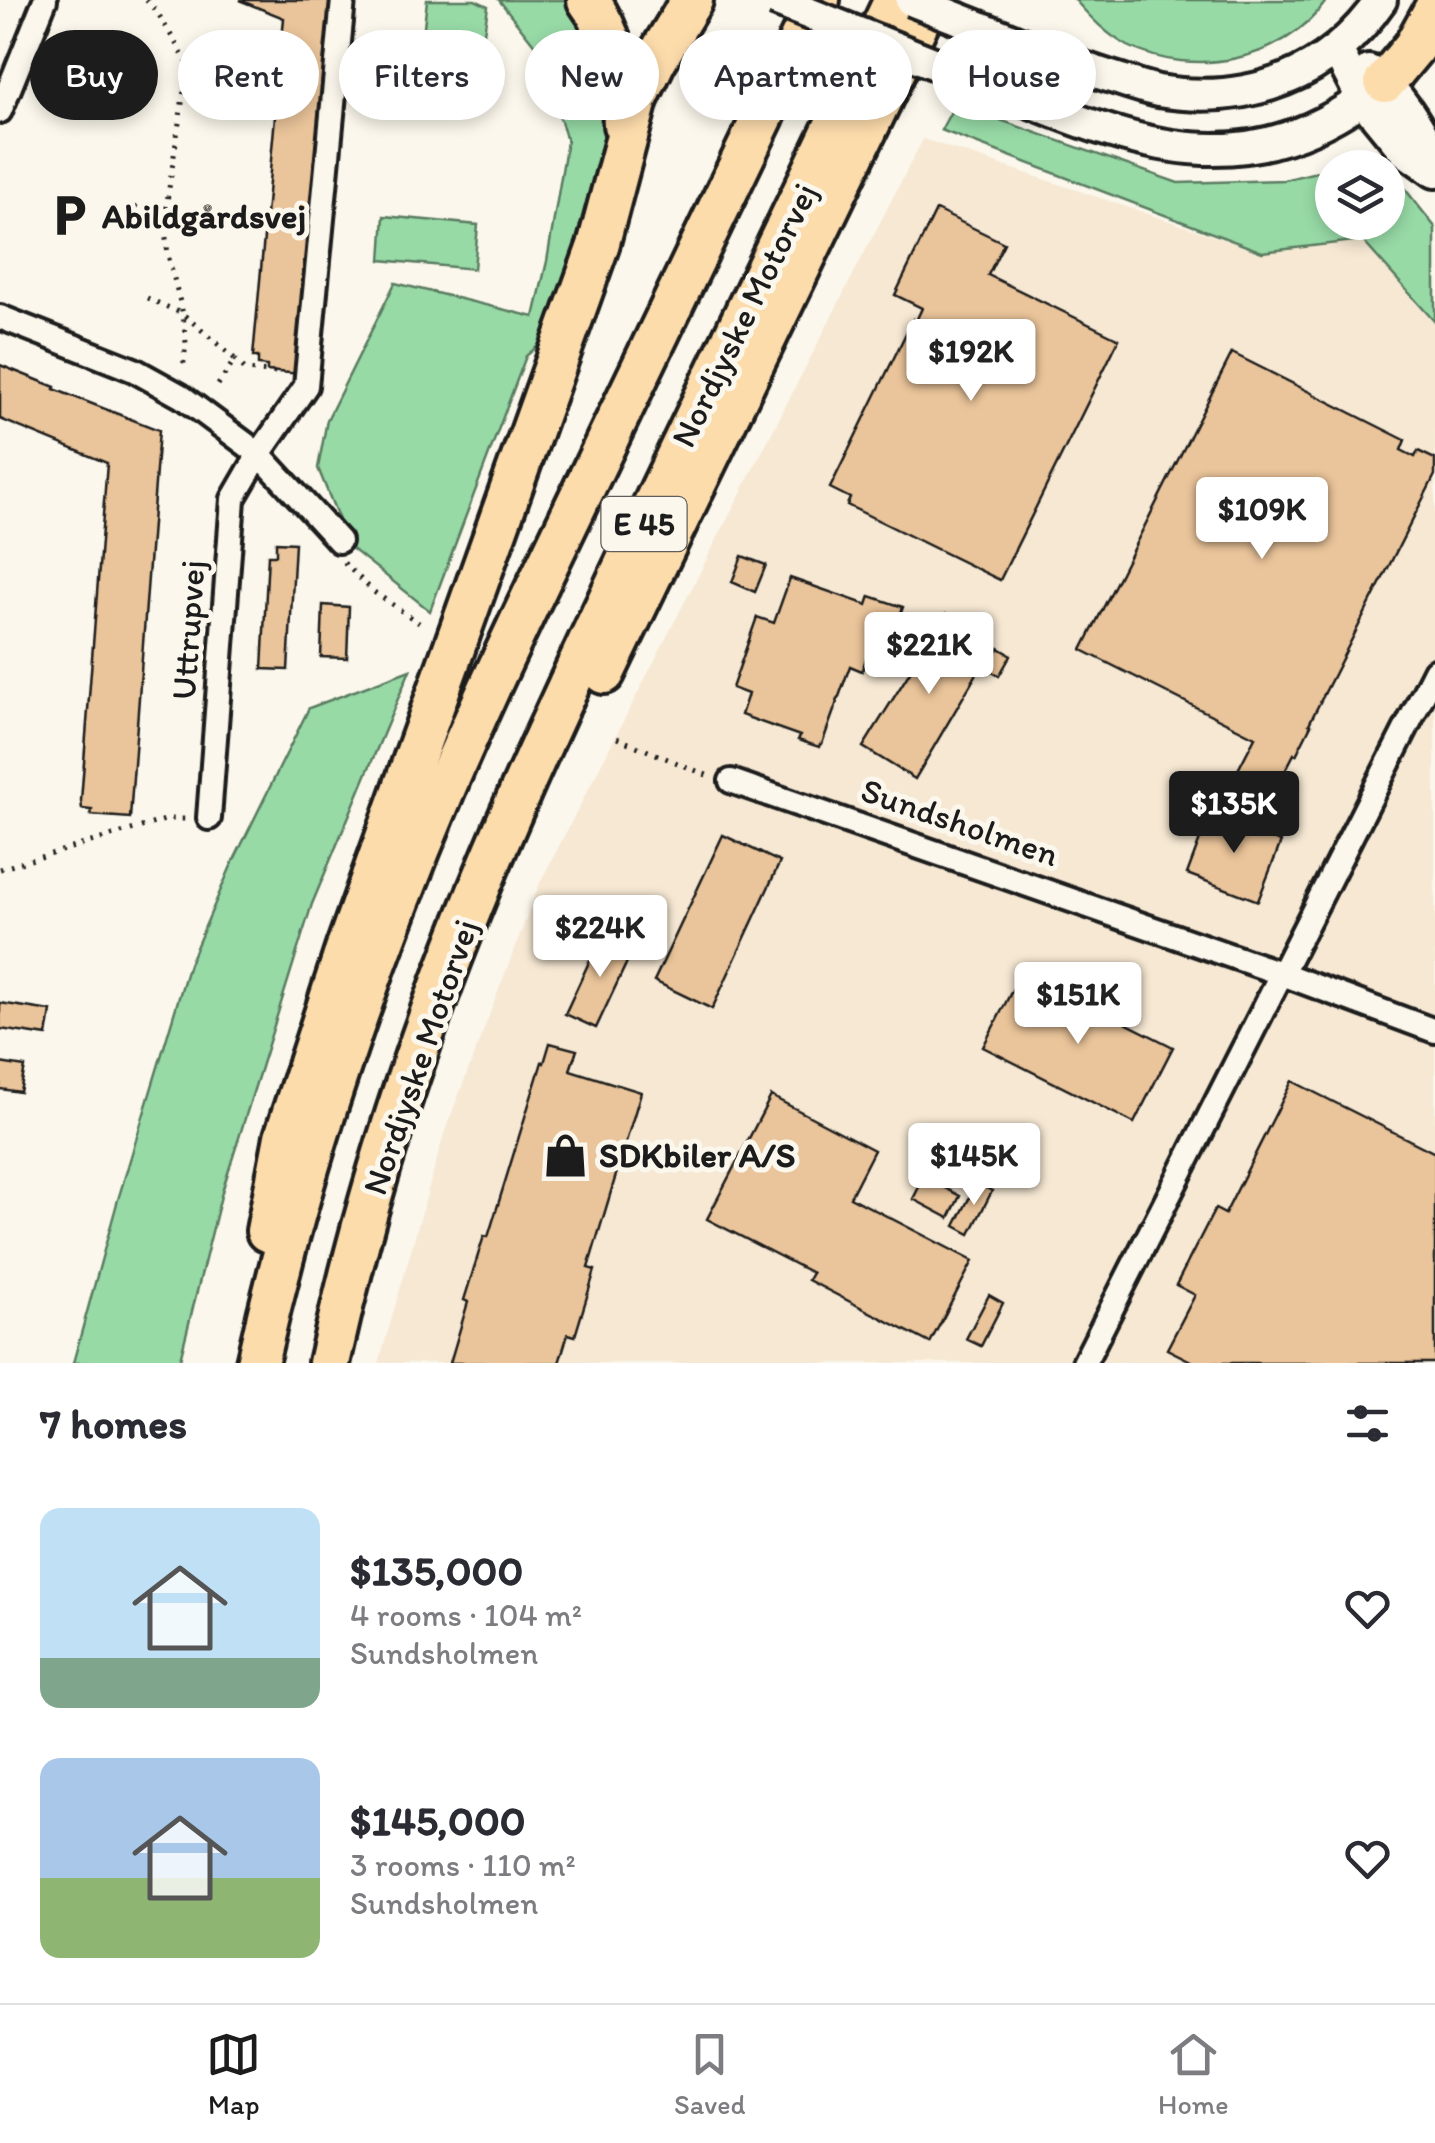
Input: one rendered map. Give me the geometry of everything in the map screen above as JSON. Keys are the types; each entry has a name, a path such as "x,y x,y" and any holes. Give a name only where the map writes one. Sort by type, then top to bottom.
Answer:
{"highway":[{"path":"588,0 608,35 618,66 624,144"},
{"path":"248,1363 256,1290 285,1138 347,947 598,246 637,99 655,60 692,0"},
{"name":"Nordjyske Motorvej","path":"257,1363 316,1146 375,963 444,790 510,642 819,0"},
{"name":"Nordjyske Motorvej","path":"329,1363 372,1193 415,1058 478,892 548,727 895,0"},
{"path":"415,1058 929,0"},
{"path":"1374,91 1414,47 1435,9"}],"street":[{"path":"0,112 45,0"},
{"name":"Uttrupvej","path":"209,818 233,499 306,386 343,0"},
{"path":"775,0 1088,126 1142,142 1188,149 1237,148 1280,140 1326,123 1374,91"},
{"path":"911,0 1074,66 1157,90 1200,95 1241,93 1277,84 1318,64 1367,20 1380,0"},
{"path":"1337,50 1374,91 1423,135 1435,159"},
{"path":"1374,91 1404,150 1435,172"},
{"path":"0,317 134,370 202,411 259,454 339,541"},
{"path":"1084,1363 1435,671"},
{"name":"Sundsholmen","path":"732,781 1435,1031"}],"path":[{"path":"146,0 188,64 164,221 186,342 185,363 174,393"},
{"path":"135,207 164,221"},
{"path":"147,298 183,314 246,370 306,375"},
{"path":"202,411 235,359"},
{"path":"339,541 342,561 374,592 419,623"},
{"path":"618,738 702,774 732,781"},
{"path":"0,869 168,819 209,818"}],"shaded area":[{"path":"923,139 1262,252 1362,240 1435,322 1435,1363 379,1363 445,1131 539,885"}],"green space":[{"path":"427,0 475,0 488,6 484,30 424,30"},
{"path":"499,0 565,0 586,30 525,30"},
{"path":"1075,0 1327,0 1287,38 1236,58 1208,62 1153,56 1128,46 1093,20"},
{"path":"561,120 608,120 599,197 545,340 526,356 430,611 350,547 318,468 327,420 395,283 534,317 567,141"},
{"path":"946,120 1000,120 1178,183 1284,180 1315,172 1315,240 1362,240 1262,252 941,130"},
{"path":"1405,189 1435,227 1435,322 1362,240 1405,240"},
{"path":"384,216 478,225 474,269 381,260"},
{"path":"410,670 312,904 222,1192 179,1363 73,1363 189,964 231,866 309,708"}],"building":[{"path":"239,0 335,0 301,374 267,371 267,366 258,365 258,357 253,357 275,120 319,120 319,30 283,30 284,18"},
{"path":"936,210 1004,243 988,275 1119,339 1000,580 847,505 850,498 830,488 913,319 916,321 922,308 895,295"},
{"path":"1232,353 1405,440 1401,450 1415,457 1418,451 1435,459 1435,475 1264,812 1226,793 1255,737 1082,650"},
{"path":"0,365 159,430 130,818 91,815 92,810 82,809 81,801 107,463 0,419"},
{"path":"276,542 295,543 288,670 262,669 268,555 276,555"},
{"path":"742,556 766,565 755,592 732,582"},
{"path":"790,578 867,605 870,596 903,607 879,664 866,659 862,671 850,666 819,747 741,715 748,694 732,688 757,617 774,623"},
{"path":"323,605 349,607 347,658 321,657"},
{"path":"946,614 995,643 915,779 863,747"},
{"path":"999,648 1011,655 999,676 986,668"},
{"path":"1211,810 1249,824 1247,830 1281,842 1258,901 1187,874"},
{"path":"723,835 780,862 712,1009 654,981"},
{"path":"603,932 634,947 596,1028 565,1014"},
{"path":"1022,971 1173,1047 1134,1123 983,1047"},
{"path":"0,1003 51,1011 47,1036 0,1029"},
{"path":"550,1043 577,1050 570,1070 641,1092 588,1268 595,1270 575,1336 568,1334 559,1363 450,1363 484,1236 488,1237"},
{"path":"0,1063 25,1067 20,1092 0,1089"},
{"path":"1292,1081 1435,1153 1435,1363 1195,1363 1167,1349 1195,1295 1176,1285 1215,1209 1225,1214"},
{"path":"771,1096 874,1150 850,1197 973,1261 930,1343 808,1280 812,1273 707,1219"},
{"path":"924,1177 960,1196 949,1218 913,1199"},
{"path":"977,1183 992,1191 970,1234 955,1226"},
{"path":"989,1295 1003,1303 981,1346 966,1339"}],"place":[{"name":"Abildgårdsvej","path":"69,216"},
{"name":"SDKbiler A/S","path":"566,1155"}]}
